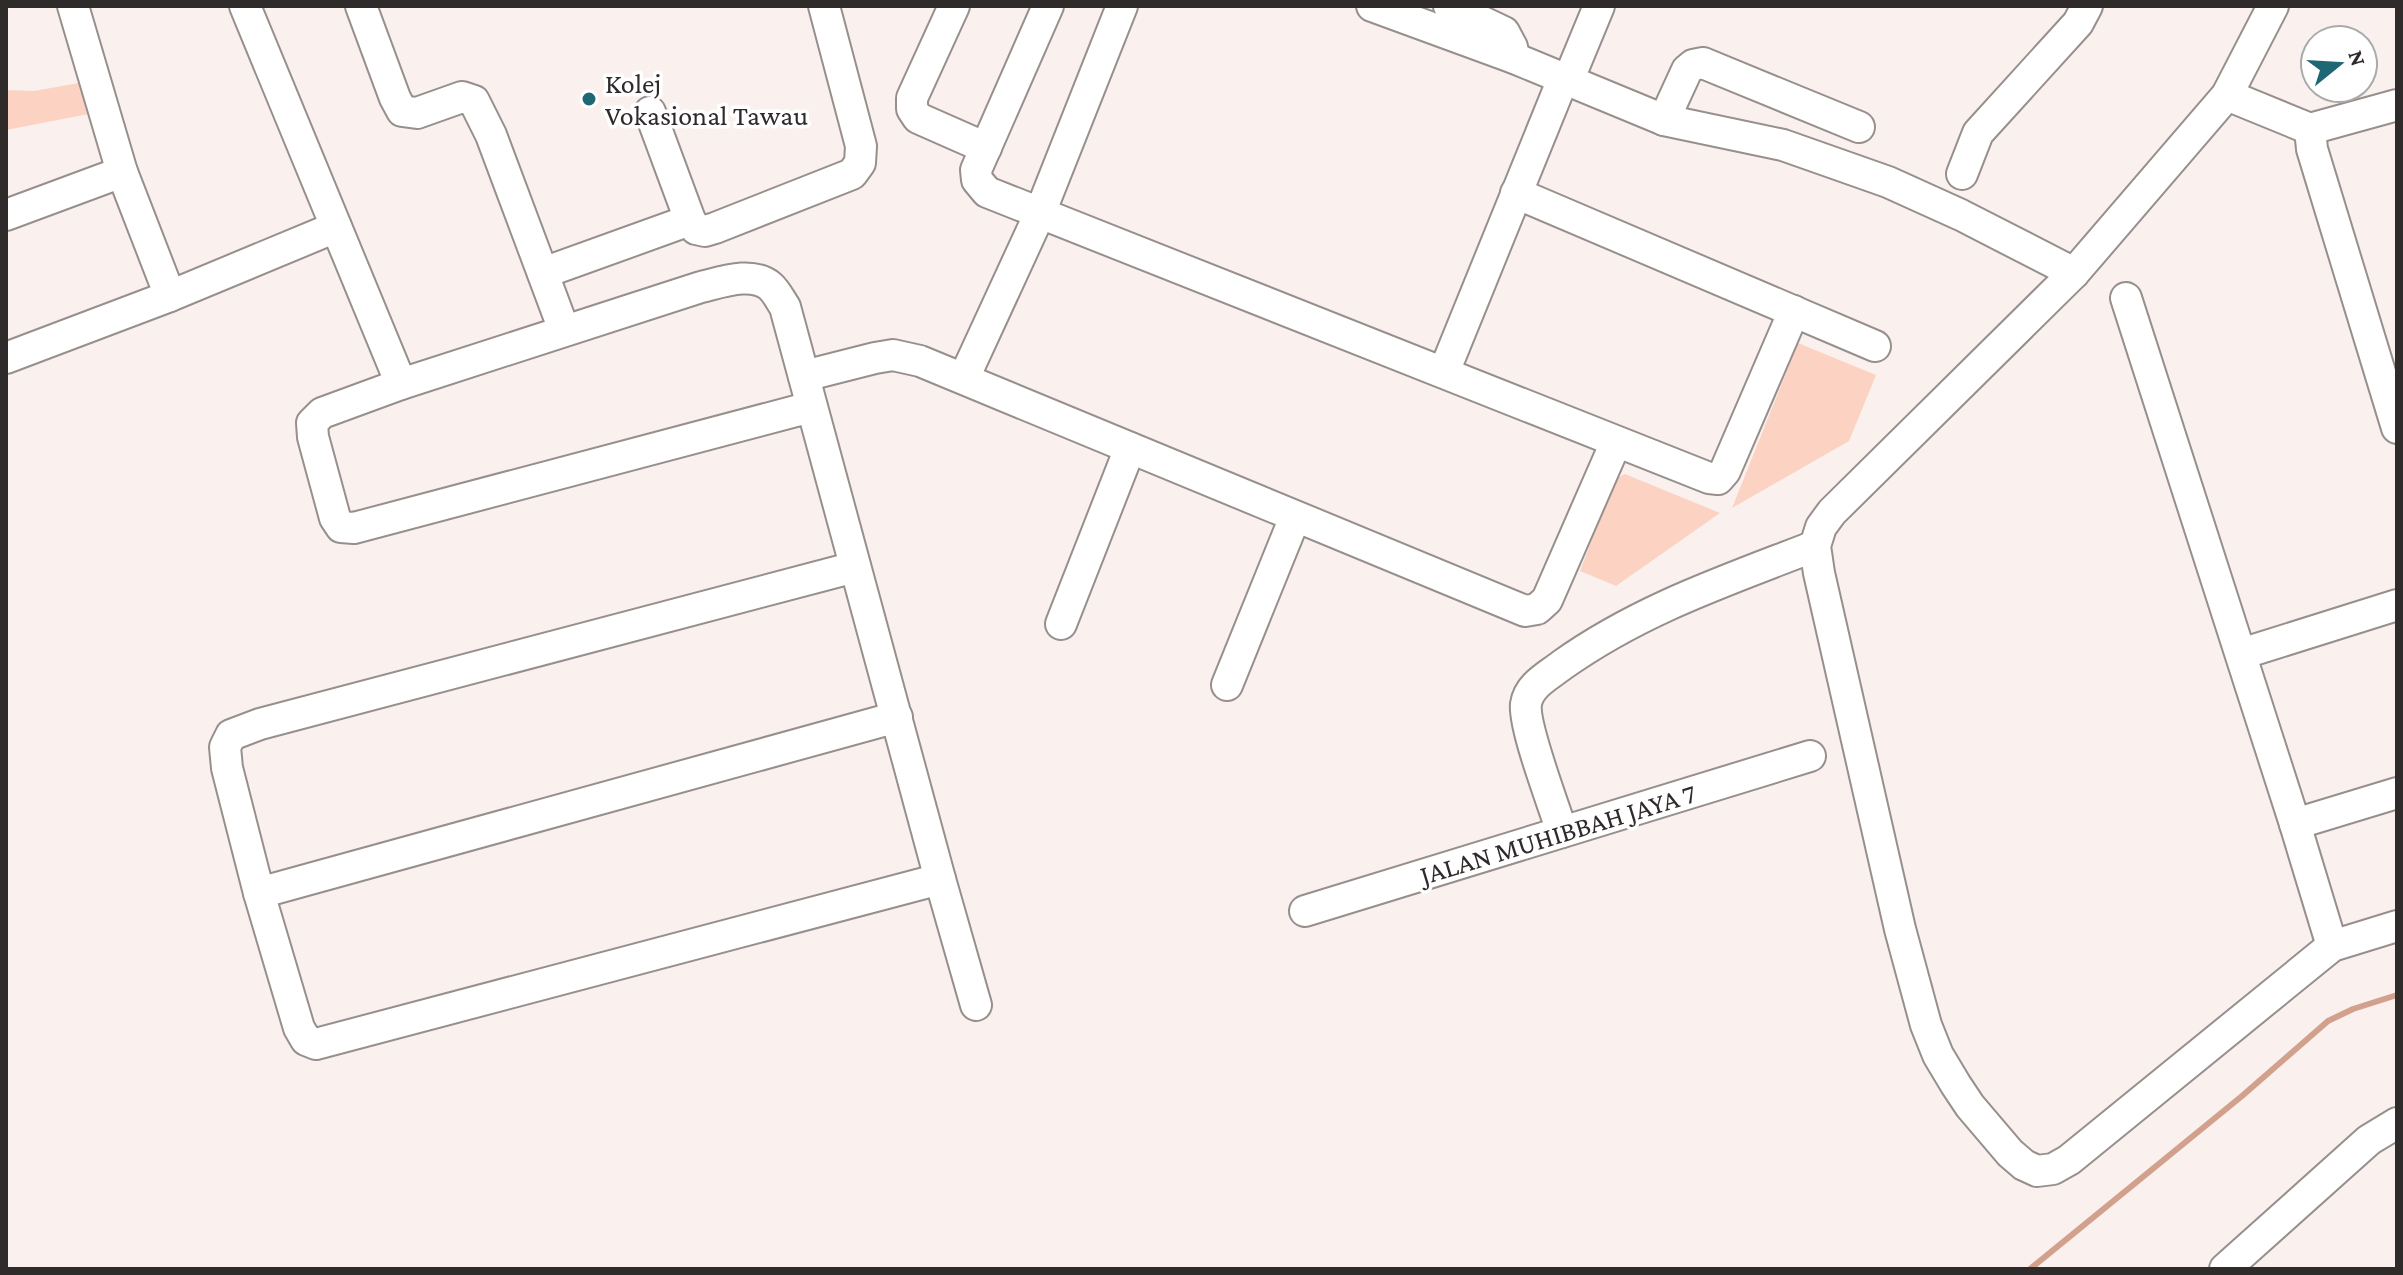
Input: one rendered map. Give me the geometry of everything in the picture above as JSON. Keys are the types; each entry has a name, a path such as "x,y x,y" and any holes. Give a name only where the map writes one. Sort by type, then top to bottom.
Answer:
{"street":[{"path":"73,6 122,172 170,296"},
{"path":"245,6 401,384"},
{"path":"361,6 402,111 417,113 462,97 474,101 491,135 564,330"},
{"path":"650,112 696,229 705,231 715,228 852,174 860,163 861,146 824,6"},
{"path":"954,6 912,98 912,109 918,118 986,148"},
{"path":"1048,6 976,170 977,180 987,192 1709,478 1718,479 1725,471 1794,311"},
{"path":"964,378 1040,213 1122,6"},
{"path":"1372,6 1514,58 1664,120 1783,145 1888,182 2074,273"},
{"path":"1449,6 1504,32 1514,58"},
{"path":"1444,372 1516,193 1599,6"},
{"path":"1962,174 1978,133 2078,23 2087,6"},
{"path":"2273,6 2227,95 2074,273 1832,512 1821,527 1815,546 1897,913 1926,1025 1938,1055 1970,1106 2024,1165 2037,1171 2053,1169 2069,1160 2332,946 2397,926"},
{"path":"1664,120 1687,70 1698,63 1859,127"},
{"path":"2227,95 2310,129 2397,105"},
{"path":"2310,129 2312,149 2397,428"},
{"path":"6,215 122,172"},
{"path":"1516,193 1875,346"},
{"path":"543,273 690,220"},
{"path":"6,358 170,296 336,227"},
{"path":"811,407 354,528 341,527 335,518 312,423 322,413 401,384 701,287 753,279 770,285 785,307 976,1005"},
{"path":"2126,298 2332,946"},
{"path":"804,376 893,355 920,361 1525,611 1537,609 1547,600 1616,442"},
{"path":"1061,624 1130,448"},
{"path":"1227,685 1295,517"},
{"path":"1562,832 1529,728 1525,707 1529,692 1595,642 1635,619 1687,595 1815,546"},
{"path":"855,567 251,726 231,735 225,747 227,768 259,893 299,1028 306,1040 316,1044 940,879"},
{"path":"2241,654 2397,605"},
{"path":"259,893 897,717"},
{"name":"JALAN MUHIBBAH JAYA 7","path":"1305,911 1810,756"},
{"path":"2295,824 2397,793"},
{"path":"2225,1269 2369,1140 2397,1123"}],"shaded area":[{"path":"84,82 94,113 6,130 6,90 34,91"},
{"path":"1798,343 1876,375 1849,441 1732,508"},
{"path":"1625,474 1720,513 1616,586 1580,571 1615,479"}],"waterway":[{"path":"2030,1269 2242,1096 2328,1021 2353,1009 2397,995"}],"place":[{"name":"Kolej Vokasional Tawau","path":"589,99"}]}
